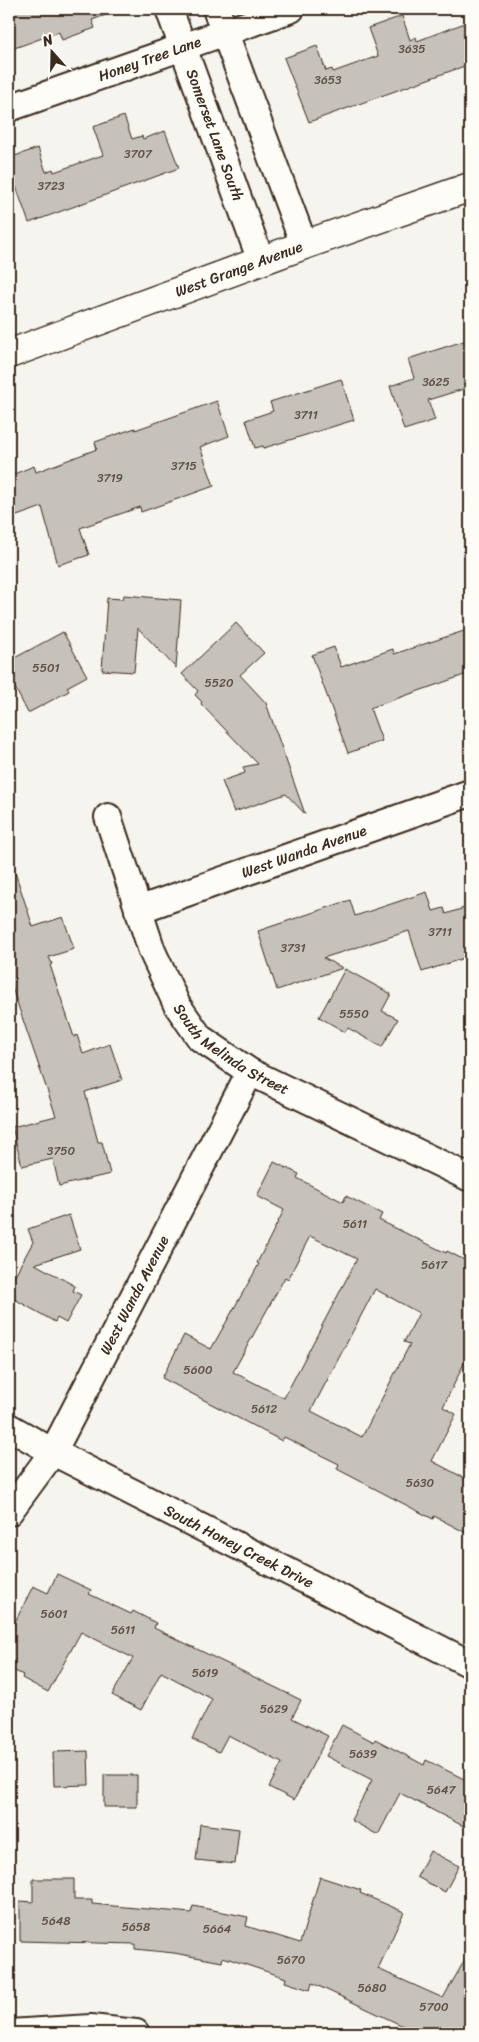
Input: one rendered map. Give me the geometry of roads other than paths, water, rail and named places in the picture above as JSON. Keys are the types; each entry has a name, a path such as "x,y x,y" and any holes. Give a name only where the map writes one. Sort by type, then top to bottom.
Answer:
{"street":[{"name":"Somerset Lane South","path":"169,9 261,261"},
{"name":"Honey Tree Lane","path":"9,108 183,47 221,21 290,9"},
{"path":"221,21 304,245"},
{"name":"West Grange Avenue","path":"9,354 304,245 470,187"},
{"name":"West Wanda Avenue","path":"138,910 470,792"},
{"name":"South Melinda Street","path":"108,817 152,951 177,1005 200,1038 250,1072 470,1178"},
{"name":"West Wanda Avenue","path":"9,1512 53,1452 250,1072"},
{"name":"South Honey Creek Drive","path":"9,1427 53,1452 470,1664"},
{"path":"9,2032 91,2028 136,2033"}]}
